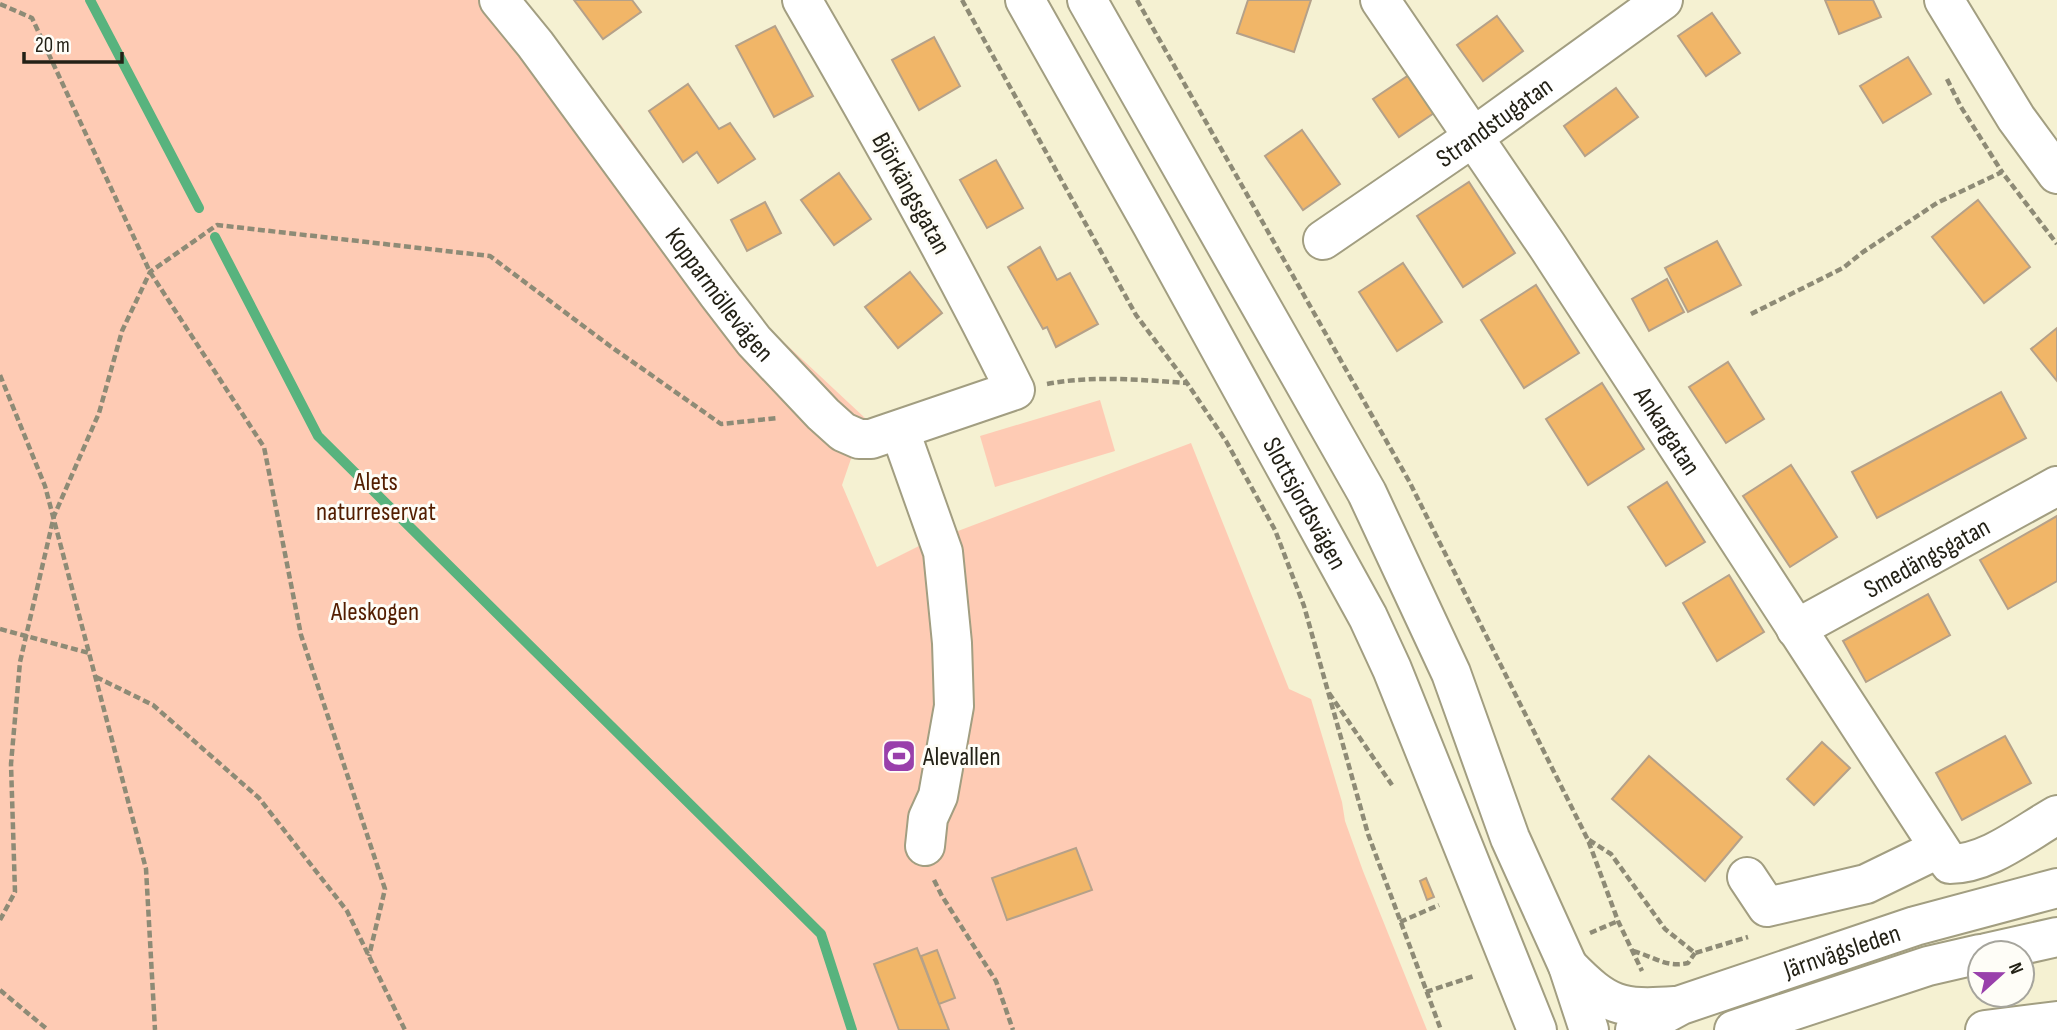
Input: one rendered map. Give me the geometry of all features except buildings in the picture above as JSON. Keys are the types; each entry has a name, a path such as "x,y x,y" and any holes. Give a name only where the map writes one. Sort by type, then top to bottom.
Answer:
{"street":[{"name":"Kopparmöllevägen","path":"499,0 535,44 754,341 823,414 844,432 859,439 871,439 1015,390"},
{"name":"Björkängsgatan","path":"802,0 871,118 979,317 1015,390"},
{"name":"Slottsjordsvägen","path":"1025,0 1368,617 1392,669 1537,1030"},
{"name":"Slottsjordsvägen","path":"1087,0 1367,493 1451,673 1510,838 1576,950 1589,1030"},
{"name":"Ankargatan","path":"1380,0 1548,247 1944,857"},
{"name":"Strandstugatan","path":"1323,240 1472,138 1663,0"},
{"path":"1944,0 2015,118 2057,174"},
{"path":"900,431 943,551 952,643 954,706 938,796 928,818 925,846"},
{"name":"Smedängsgatan","path":"1796,629 2057,486"},
{"path":"1747,877 1767,907 1866,884 1944,857 1964,864 1985,856 2057,815"},
{"name":"Järnvägsleden","path":"1634,1030 1681,1005 1915,926 2057,888"},
{"path":"2036,942 2057,937"},
{"path":"1576,950 1585,984 1610,1002 1645,1008 1681,1005"},
{"name":"Järnvägsleden","path":"1734,1030 1928,967 1966,958"},
{"path":"1518,1030 1516,1024 1520,992"},
{"path":"1520,992 1559,1030"},
{"path":"1985,1030 2054,1025"}],"path":[{"path":"962,0 1136,315 1226,441 1275,530 1304,606 1368,834 1441,1030"},
{"path":"0,4 32,18 150,272 264,447 301,635 385,889 369,956"},
{"path":"1751,314 1843,268 1937,203 2002,172 2057,244"},
{"path":"0,920 15,892 11,764 20,662 54,516 99,413 122,331 150,272 216,225 490,256 610,346 721,424 823,414"},
{"path":"0,375 46,486 146,869 155,1030"},
{"path":"1015,390 1065,381 1118,378 1187,383"},
{"path":"0,629 89,653"},
{"path":"96,677 153,705 259,798 347,911 405,1030"},
{"path":"1326,689 1392,785"},
{"path":"925,846 929,869 937,887 996,981 1013,1030"},
{"path":"1400,922 1439,905"},
{"path":"1576,950 1618,921"},
{"path":"1632,951 1673,966 1688,963 1695,953"},
{"path":"1426,992 1474,976"},
{"path":"0,990 48,1030"}],"green space":[{"name":"Aleskogen","path":"0,0 519,0 621,125 758,318 865,418 842,485 877,567 921,545 1191,443 1289,689 1311,699 1342,802 1345,821 1427,1030 0,1030"},
{"path":"1100,400 1115,451 995,487 980,436"}],"waterway":[{"path":"90,0 199,208"},
{"path":"215,237 318,436 821,934 852,1030"}],"place":[{"name":"Alevallen","path":"899,756"}],"park label":[{"name":"Alets naturreservat","path":"376,496"}]}
